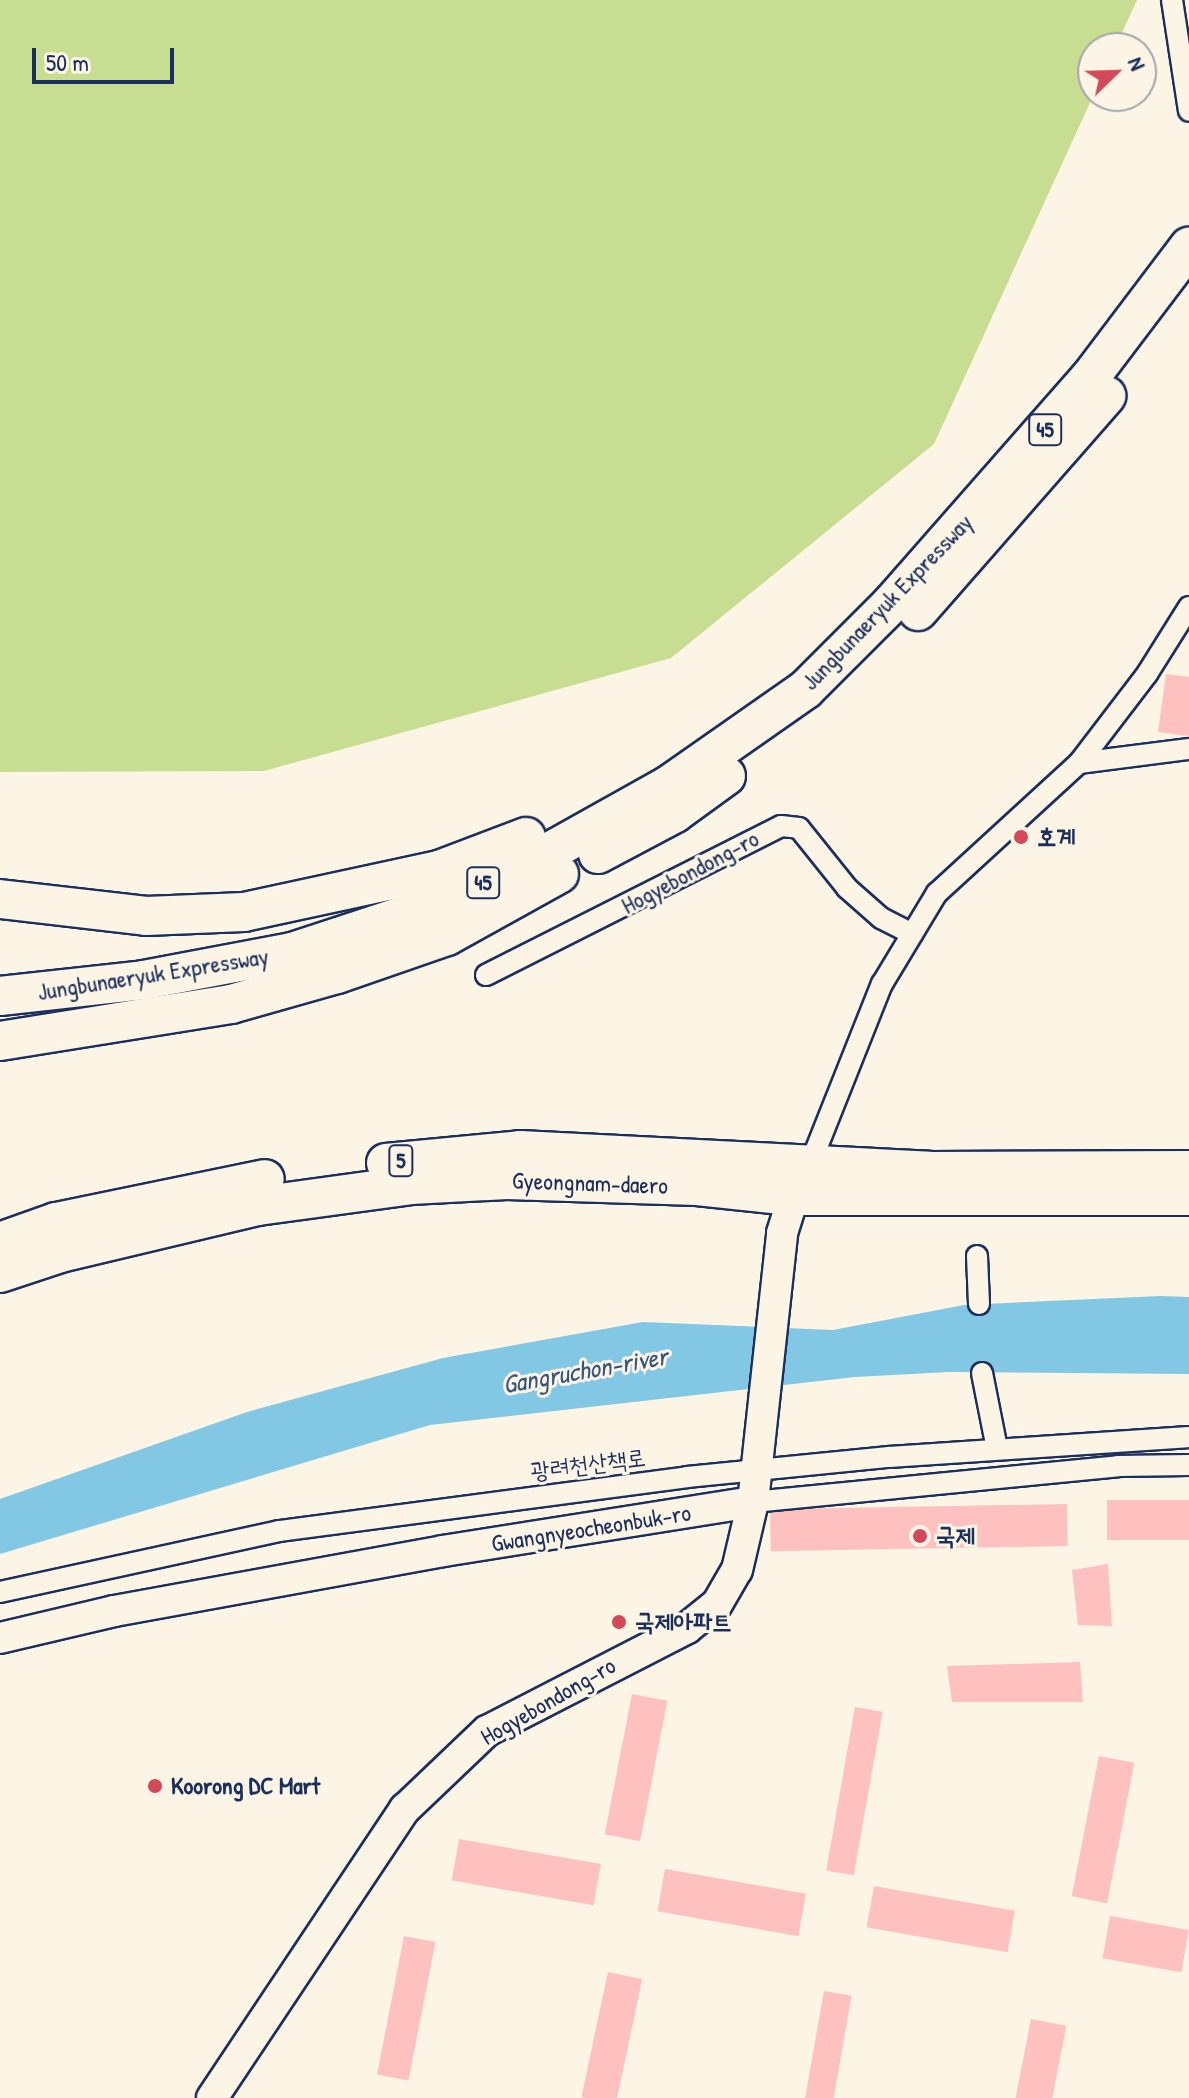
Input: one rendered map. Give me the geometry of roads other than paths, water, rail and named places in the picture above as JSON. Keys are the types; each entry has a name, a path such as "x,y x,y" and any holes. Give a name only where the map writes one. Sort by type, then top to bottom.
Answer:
{"highway":[{"name":"Jungbunaeryuk Expressway","path":"0,996 144,980 292,952 427,908 533,861 669,785 806,689 891,604 1089,379 1189,247"},
{"name":"Jungbunaeryuk Expressway","path":"0,1011 144,1000 314,961 441,922 572,867 675,813 828,702 962,567 1071,442 1189,286"},
{"path":"0,899 146,916 244,912 439,870 511,844 642,778 786,687 891,604"},
{"path":"0,1041 231,1004 337,974 447,936 572,867"},
{"name":"Gyeongnam-daero","path":"0,1276 58,1237 254,1181 520,1150 811,1162 929,1171 1189,1170"},
{"name":"Gyeongnam-daero","path":"0,1242 58,1237 411,1185 507,1180 697,1186 791,1196 1189,1196"}],"street":[{"path":"1172,0 1189,111"},
{"path":"811,1162 882,984 937,893 1079,763 1147,674 1189,607"},
{"path":"1079,763 1189,749"},
{"name":"Hogyebondong-ro","path":"486,975 781,826 799,828 847,888 881,918 912,934"},
{"name":"Hogyebondong-ro","path":"212,2098 394,1820 487,1731 687,1628 717,1604 737,1570 753,1502 782,1233 791,1196 811,1162"},
{"path":"0,1235 58,1237"},
{"path":"977,1256 979,1304"},
{"path":"982,1373 997,1449"},
{"name":"광려천산책로","path":"0,1592 279,1531 755,1470 997,1449 1189,1437"},
{"name":"Gwangnyeocheonbuk-ro","path":"0,1638 114,1611 396,1560 753,1502 1118,1466 1189,1465"}],"water":[{"name":"Gangruchon-river","path":"1189,1297 1189,1374 949,1372 855,1377 430,1425 0,1554 0,1499 247,1412 443,1358 643,1322 833,1330 964,1305"}],"place":[{"name":"호계","path":"1021,837"},
{"name":"국제","path":"920,1536"},
{"name":"국제아파트","path":"619,1622"},
{"name":"Koorong DC Mart","path":"155,1786"}]}
